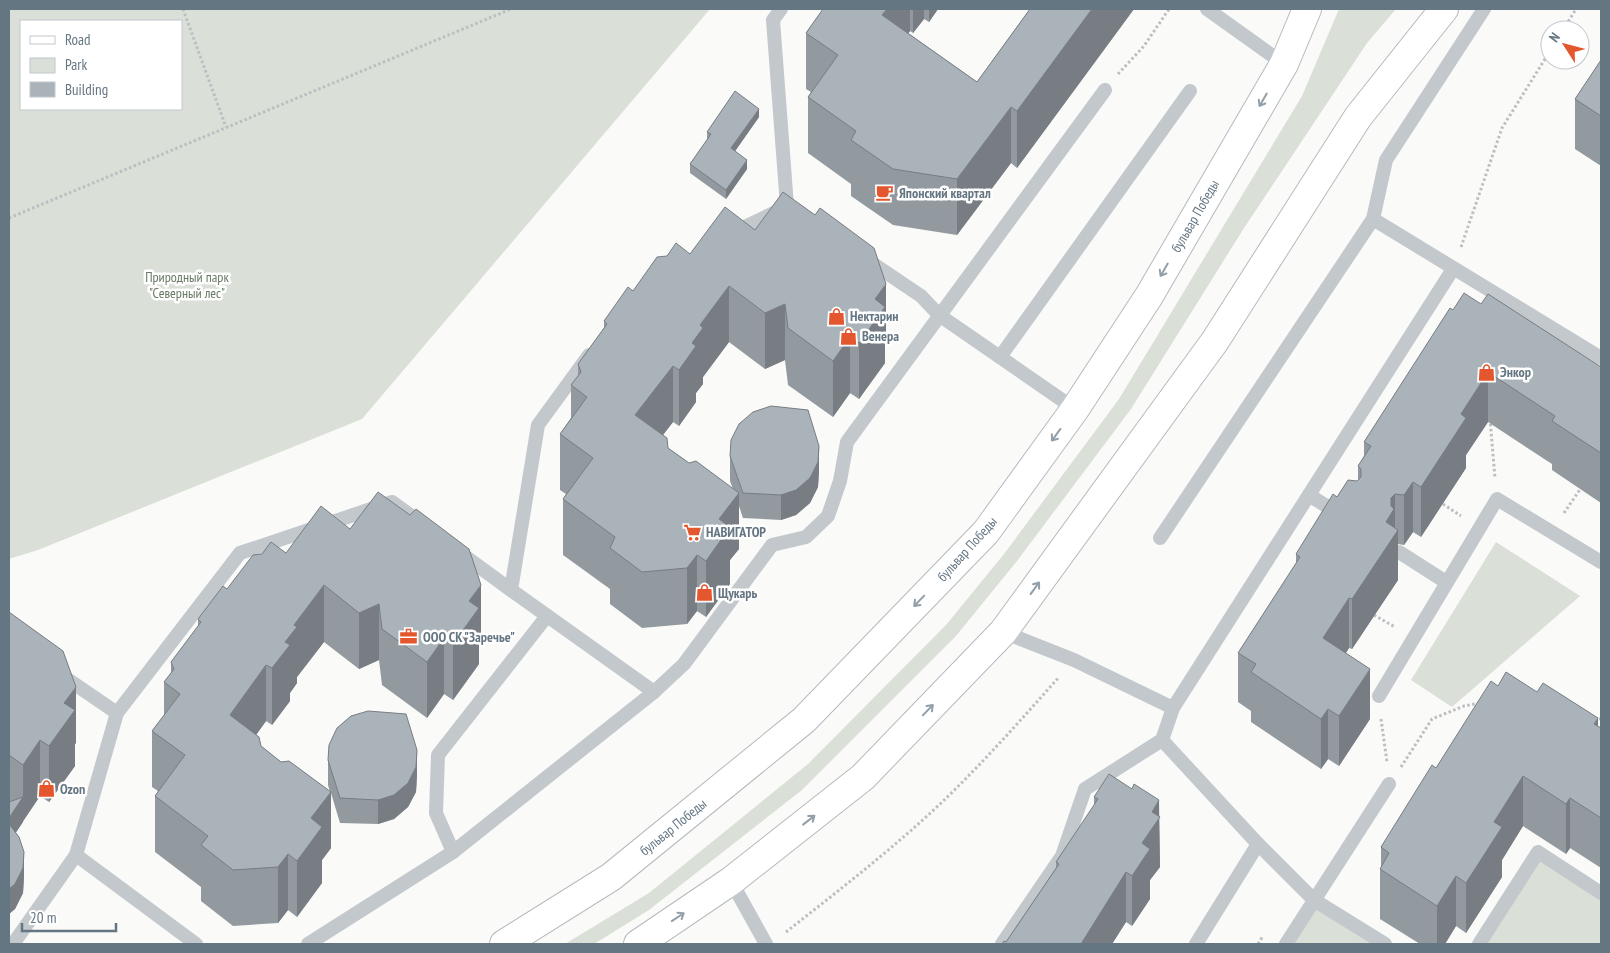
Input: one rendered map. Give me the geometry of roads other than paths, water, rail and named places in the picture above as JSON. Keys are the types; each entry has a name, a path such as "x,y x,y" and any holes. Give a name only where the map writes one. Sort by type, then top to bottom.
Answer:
{"main road":[{"name":"бульвар Победы","path":"504,944 611,877 804,720 986,532 1075,409 1149,296 1284,64 1307,9"},
{"path":"638,944 731,881 863,777 1003,632 1215,340 1358,117 1444,9"}],"lane":[{"path":"781,9 773,20 787,206"},
{"path":"1207,9 1284,64"},
{"path":"1160,538 1373,219 1386,160 1484,9"},
{"path":"308,944 453,852 654,692 684,664 772,545 806,537 828,516 840,481 847,442 1105,90"},
{"path":"1000,357 1190,91"},
{"path":"787,206 803,217"},
{"path":"718,240 787,206"},
{"path":"1373,219 1601,358"},
{"path":"858,254 921,296 940,315 1075,409"},
{"path":"1002,944 1062,856 1085,789 1162,740 1173,708 1453,269"},
{"path":"511,590 538,425 597,345"},
{"path":"1309,495 1353,523"},
{"path":"1379,696 1497,499 1601,562"},
{"path":"13,944 76,855 117,713 240,553 392,502 432,532"},
{"path":"448,543 654,692"},
{"path":"1399,552 1446,582"},
{"path":"453,852 436,813 438,755 547,616"},
{"path":"1003,632 1074,660 1173,708"},
{"path":"48,664 117,713"},
{"path":"1162,740 1258,844 1314,900 1385,944"},
{"path":"1286,944 1389,784"},
{"path":"1196,944 1258,844"},
{"path":"1479,944 1538,852 1601,893"},
{"path":"76,855 196,944"},
{"path":"731,881 766,944"}],"place":[{"name":"Японский квартал","path":"885,193"},
{"name":"Нектарин","path":"836,316"},
{"name":"Венера","path":"848,336"},
{"name":"Энкор","path":"1486,372"},
{"name":"НАВИГАТОР","path":"692,532"},
{"name":"Щукарь","path":"704,593"},
{"name":"ООО СК \"Заречье\"","path":"409,637"},
{"name":"Ozon","path":"46,789"}],"park label":[{"name":"Природный парк \"Северный лес\"","path":"187,286"}]}
